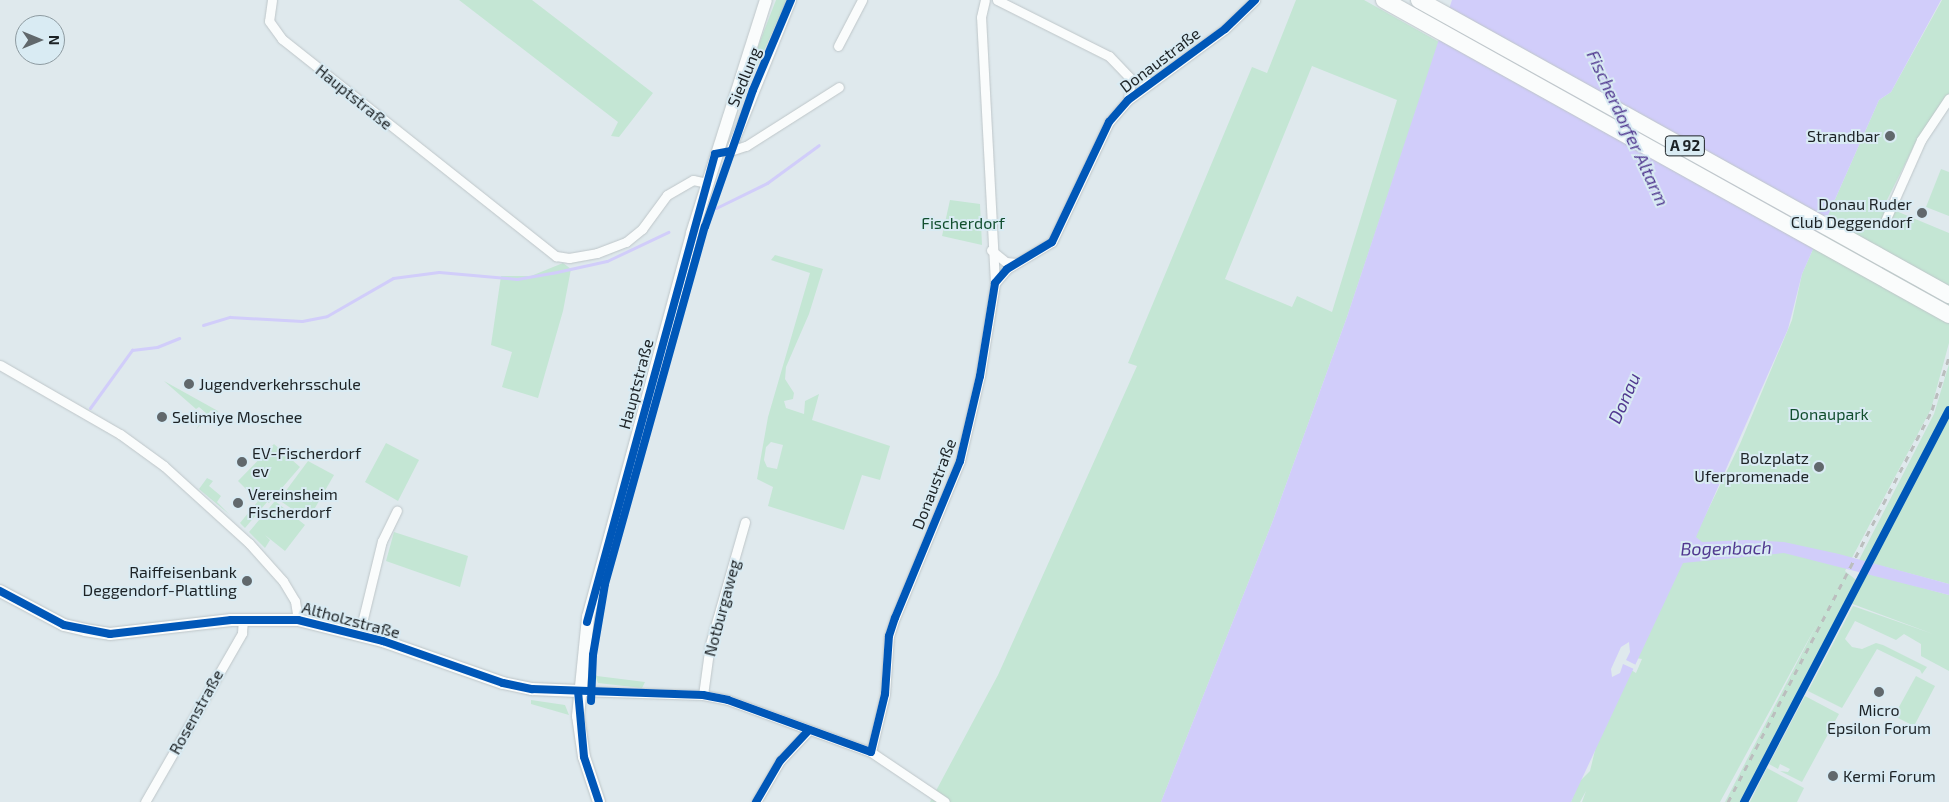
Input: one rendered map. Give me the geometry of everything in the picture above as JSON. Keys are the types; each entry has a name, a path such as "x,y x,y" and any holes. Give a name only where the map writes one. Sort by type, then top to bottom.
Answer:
{"highway":[{"name":"A 92","path":"1384,0 1949,315"},
{"name":"A 92","path":"1419,0 1949,295"}],"main road":[{"name":"Hauptstraße","path":"599,802 584,757 578,691 596,582 715,154 766,0"},
{"name":"Altholzstraße","path":"0,591 64,625 110,634 243,620 298,620 359,635 504,683 532,689 578,691"}],"street":[{"name":"Hauptstraße","path":"272,0 269,21 282,39 556,256 569,258 597,254 626,242 642,228 667,195 693,180 707,183"},
{"name":"Siedlung","path":"730,151 791,0"},
{"path":"838,46 862,0"},
{"name":"Donaustraße","path":"871,752 885,694 889,636 960,461 980,376 994,283 981,18 985,0"},
{"name":"Donaustraße","path":"997,0 1109,56 1131,79 1152,82"},
{"name":"Donaustraße","path":"994,283 1007,269 1052,242 1109,122 1128,100 1225,29 1255,0"},
{"name":"Donaustraße","path":"1128,100 1131,79"},
{"path":"715,154 746,146 839,87"},
{"path":"1885,222 1921,140 1949,98"},
{"path":"991,250 1006,262 1017,263"},
{"path":"0,365 120,434 164,466 249,543 283,581 295,601 298,620"},
{"path":"359,635 382,541 397,510"},
{"name":"Notburgaweg","path":"703,695 710,644 745,522"},
{"name":"Rosenstraße","path":"145,802 242,633 243,620"},
{"path":"578,691 703,695 728,700 871,752 945,802"},
{"path":"756,802 780,761 809,730"}],"green space":[{"path":"459,0 532,0 653,93 619,137 611,136 618,122"},
{"path":"776,0 787,0 748,86 757,49"},
{"path":"1296,0 1364,0 1439,42 1347,317 1272,523 1161,802 930,802 998,675 1137,366 1128,363 1252,67 1267,73","holes":["1312,66 1397,100 1332,312 1297,296 1292,307 1225,279"]},
{"name":"Donaupark","path":"1942,0 1949,0 1949,94 1916,142 1884,206 1949,233 1949,343 1931,409 1845,571 1856,580 1740,802 1725,802 1817,624 1720,802 1582,802 1586,791 1580,802 1571,802 1578,783 1590,771 1597,742 1631,670 1636,673 1642,659 1636,658 1740,444 1792,320 1802,274 1879,100 1891,92"},
{"path":"1941,169 1949,172 1949,216 1926,207"},
{"name":"Fischerdorf","path":"950,200 980,204 982,245 942,236"},
{"path":"775,255 823,269 809,314 786,367 785,379 794,393 793,399 784,401 786,408 804,414 805,401 819,394 812,420 890,446 880,480 862,475 844,530 768,506 773,487 757,479 768,417 810,273 771,260","holes":["771,442 783,445 777,469 767,467 764,460 766,447"]},
{"path":"563,263 571,269 563,311 538,398 502,387 512,352 491,345 501,276 531,276"},
{"path":"1949,364 1949,584 1859,560 1934,414"},
{"path":"164,381 218,411 216,414 211,410 196,430 206,413 199,407 196,409"},
{"path":"386,443 419,460 398,501 365,482"},
{"path":"274,444 300,467 269,503 246,483 267,502 245,528 240,523 258,501 238,481"},
{"path":"308,461 334,475 308,520 279,500"},
{"path":"207,478 213,481 209,486 221,496 217,502 230,515 199,489"},
{"path":"275,501 305,525 285,551 265,535 270,540 265,548 249,532"},
{"path":"394,532 468,556 460,587 386,561"},
{"path":"1867,573 1949,595 1949,671 1921,656 1921,644 1904,634 1896,640 1855,621 1845,639 1852,647 1862,649 1876,643 1927,667 1922,674 1920,670 1877,649 1842,708 1808,691 1853,606 1933,634 1850,603"},
{"path":"594,672 597,676 645,682 642,688 598,683"},
{"path":"1916,676 1935,686 1914,726 1894,716"},
{"path":"1805,696 1839,714 1802,782 1780,771 1788,772 1790,769 1780,764 1778,769 1769,764"},
{"path":"531,700 565,705 569,715 531,704"},
{"path":"1767,768 1804,788 1797,802 1750,802"}],"water":[{"path":"1452,0 1941,0 1891,92 1879,100 1802,274 1788,329 1696,537 1702,542 1747,540 1784,542 1839,554 1949,584 1949,595 1784,553 1683,563 1571,802 1161,802 1272,523 1347,317"}],"pier":[{"path":"1629,642 1630,652 1626,660 1636,665 1634,669 1623,664 1620,673 1612,677 1611,669 1621,647"}],"waterway":[{"path":"716,208 767,183 819,145"},
{"path":"203,325 230,317 302,321 327,316 393,278 439,272 517,279 552,273 607,261 668,232"},
{"path":"90,408 132,350 157,347 179,338"}],"railway":[{"path":"1728,802 1932,410 1949,357"}],"cycle path":[{"path":"591,701 593,655 605,584 705,227 753,90 791,0"},
{"path":"0,591 64,625 110,634 231,620 298,620 383,641 503,683 532,689 703,695 728,700 871,752 885,694 889,636 960,461 980,376 995,283 1007,269 1052,242 1109,122 1128,100 1225,29 1255,0"},
{"path":"587,622 715,154 730,151"},
{"path":"1744,802 1949,410"},
{"path":"578,691 584,757 599,802"},
{"path":"756,802 780,761 809,730"}],"place":[{"name":"Strandbar","path":"1890,136"},
{"name":"Donau Ruder Club Deggendorf","path":"1922,213"},
{"name":"Jugendverkehrsschule","path":"189,384"},
{"name":"Selimiye Moschee","path":"162,417"},
{"name":"EV-Fischerdorf ev","path":"242,462"},
{"name":"Bolzplatz Uferpromenade","path":"1819,467"},
{"name":"Vereinsheim Fischerdorf","path":"238,503"},
{"name":"Raiffeisenbank Deggendorf-Plattling","path":"247,581"},
{"name":"Micro Epsilon Forum","path":"1879,692"},
{"name":"Kermi Forum","path":"1833,776"}],"water label":[{"name":"Fischerdorfer Altarm","path":"1628,128"},
{"name":"Donau","path":"1624,398"},
{"name":"Bogenbach","path":"1726,548"}]}
